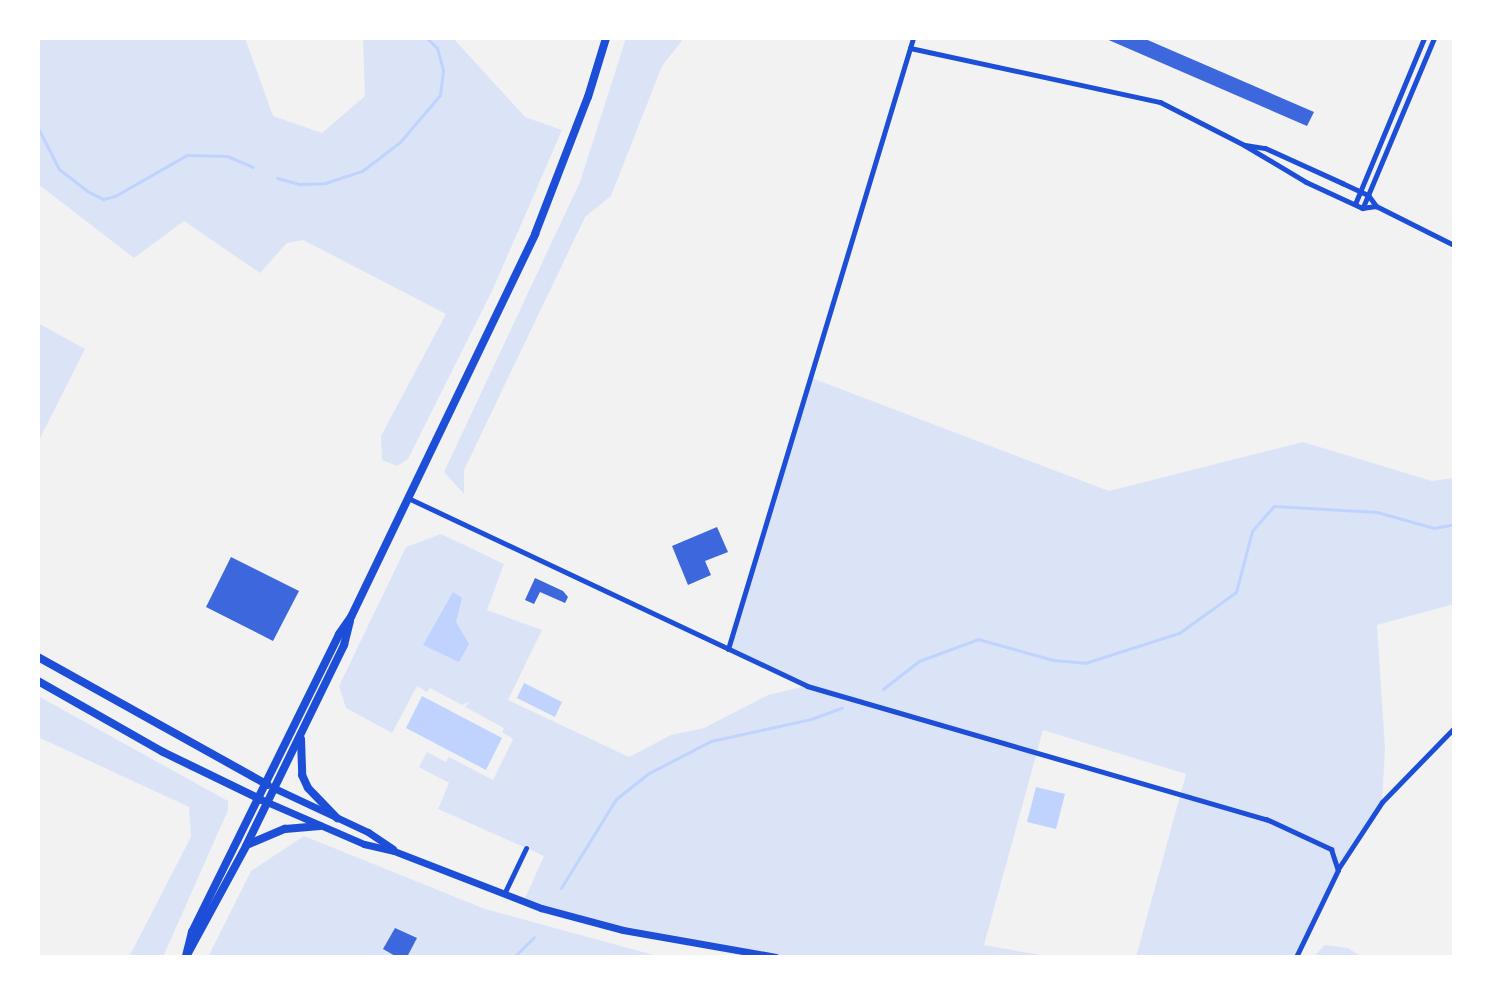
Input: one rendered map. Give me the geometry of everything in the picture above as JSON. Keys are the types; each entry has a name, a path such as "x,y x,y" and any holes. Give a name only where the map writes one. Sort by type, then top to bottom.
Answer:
{"main road":[{"path":"270,786 339,634 351,617 535,234 588,97 606,38"},
{"path":"186,957 192,932 302,731 344,645 351,617"},
{"path":"38,657 270,786"},
{"path":"38,681 145,743 262,800"},
{"path":"302,731 302,775 315,799 337,818"},
{"path":"186,957 200,937 246,846 262,800"},
{"path":"246,846 285,829 320,826"}],"street":[{"path":"728,649 913,38"},
{"path":"1355,204 1424,38"},
{"path":"1362,208 1434,38"},
{"path":"910,48 1145,98 1190,115 1306,182 1362,208 1376,206"},
{"path":"1244,145 1277,153 1360,191 1368,195 1376,206 1454,245"},
{"path":"408,498 728,649 831,694 1266,819 1331,849 1338,870"},
{"path":"1296,957 1338,870 1382,802 1454,728"},
{"path":"270,786 368,832 394,851"},
{"path":"262,800 364,844 394,851 504,896 623,930 776,957"},
{"path":"504,896 526,848"}],"shaded area":[{"path":"38,38 245,38 273,116 322,133 365,96 363,38 453,38 525,117 562,130 493,289 408,459 397,466 382,460 381,436 446,314 303,240 287,243 260,273 184,221 134,258 38,184"},
{"path":"626,38 684,38 662,66 611,196 585,217 464,470 464,494 444,472 580,182"},
{"path":"38,323 85,349 38,442"},
{"path":"809,377 1109,491 1303,442 1432,481 1454,478 1454,604 1377,625 1385,749 1382,802 1338,870 1296,957 1136,957 1186,774 1043,730 984,945 1051,957 792,957 641,934 523,903 544,856 438,809 449,783 419,767 427,752 446,762 449,757 493,780 513,739 502,732 504,728 465,707 470,701 462,705 430,688 427,692 417,686 392,733 346,708 339,686 406,547 441,534 504,564 487,610 542,630 508,700 629,757 671,735 704,728 768,695 806,686 728,649"},
{"path":"38,696 228,801 228,810 163,957 129,957 191,837 189,807 38,737"},
{"path":"304,836 485,909 661,957 208,957 251,871"},
{"path":"1325,945 1348,948 1362,957 1313,957"}],"water":[{"path":"453,592 462,598 456,622 469,644 459,662 423,645"},
{"path":"524,683 562,702 555,717 517,698"},
{"path":"422,696 502,738 486,770 406,728"},
{"path":"1036,787 1065,794 1056,829 1027,822"}],"building":[{"path":"1104,38 1143,38 1314,112 1307,126"},
{"path":"717,527 728,552 705,561 711,575 688,585 672,546"},
{"path":"231,557 299,591 273,641 206,607"},
{"path":"535,578 563,591 568,597 565,603 540,592 534,604 525,600"},
{"path":"395,928 417,938 407,957 397,957 383,949"}],"waterway":[{"path":"277,178 300,184 325,183 362,171 400,142 440,95 443,70 437,48 427,38"},
{"path":"38,128 59,169 87,191 103,199 115,196 187,155 227,156 253,167"},
{"path":"883,689 919,661 978,639 1053,660 1085,663 1179,633 1236,592 1252,531 1274,506 1377,512 1434,528 1454,524"},
{"path":"561,888 616,799 649,773 711,741 811,719 842,708"},
{"path":"514,957 534,937"}]}
